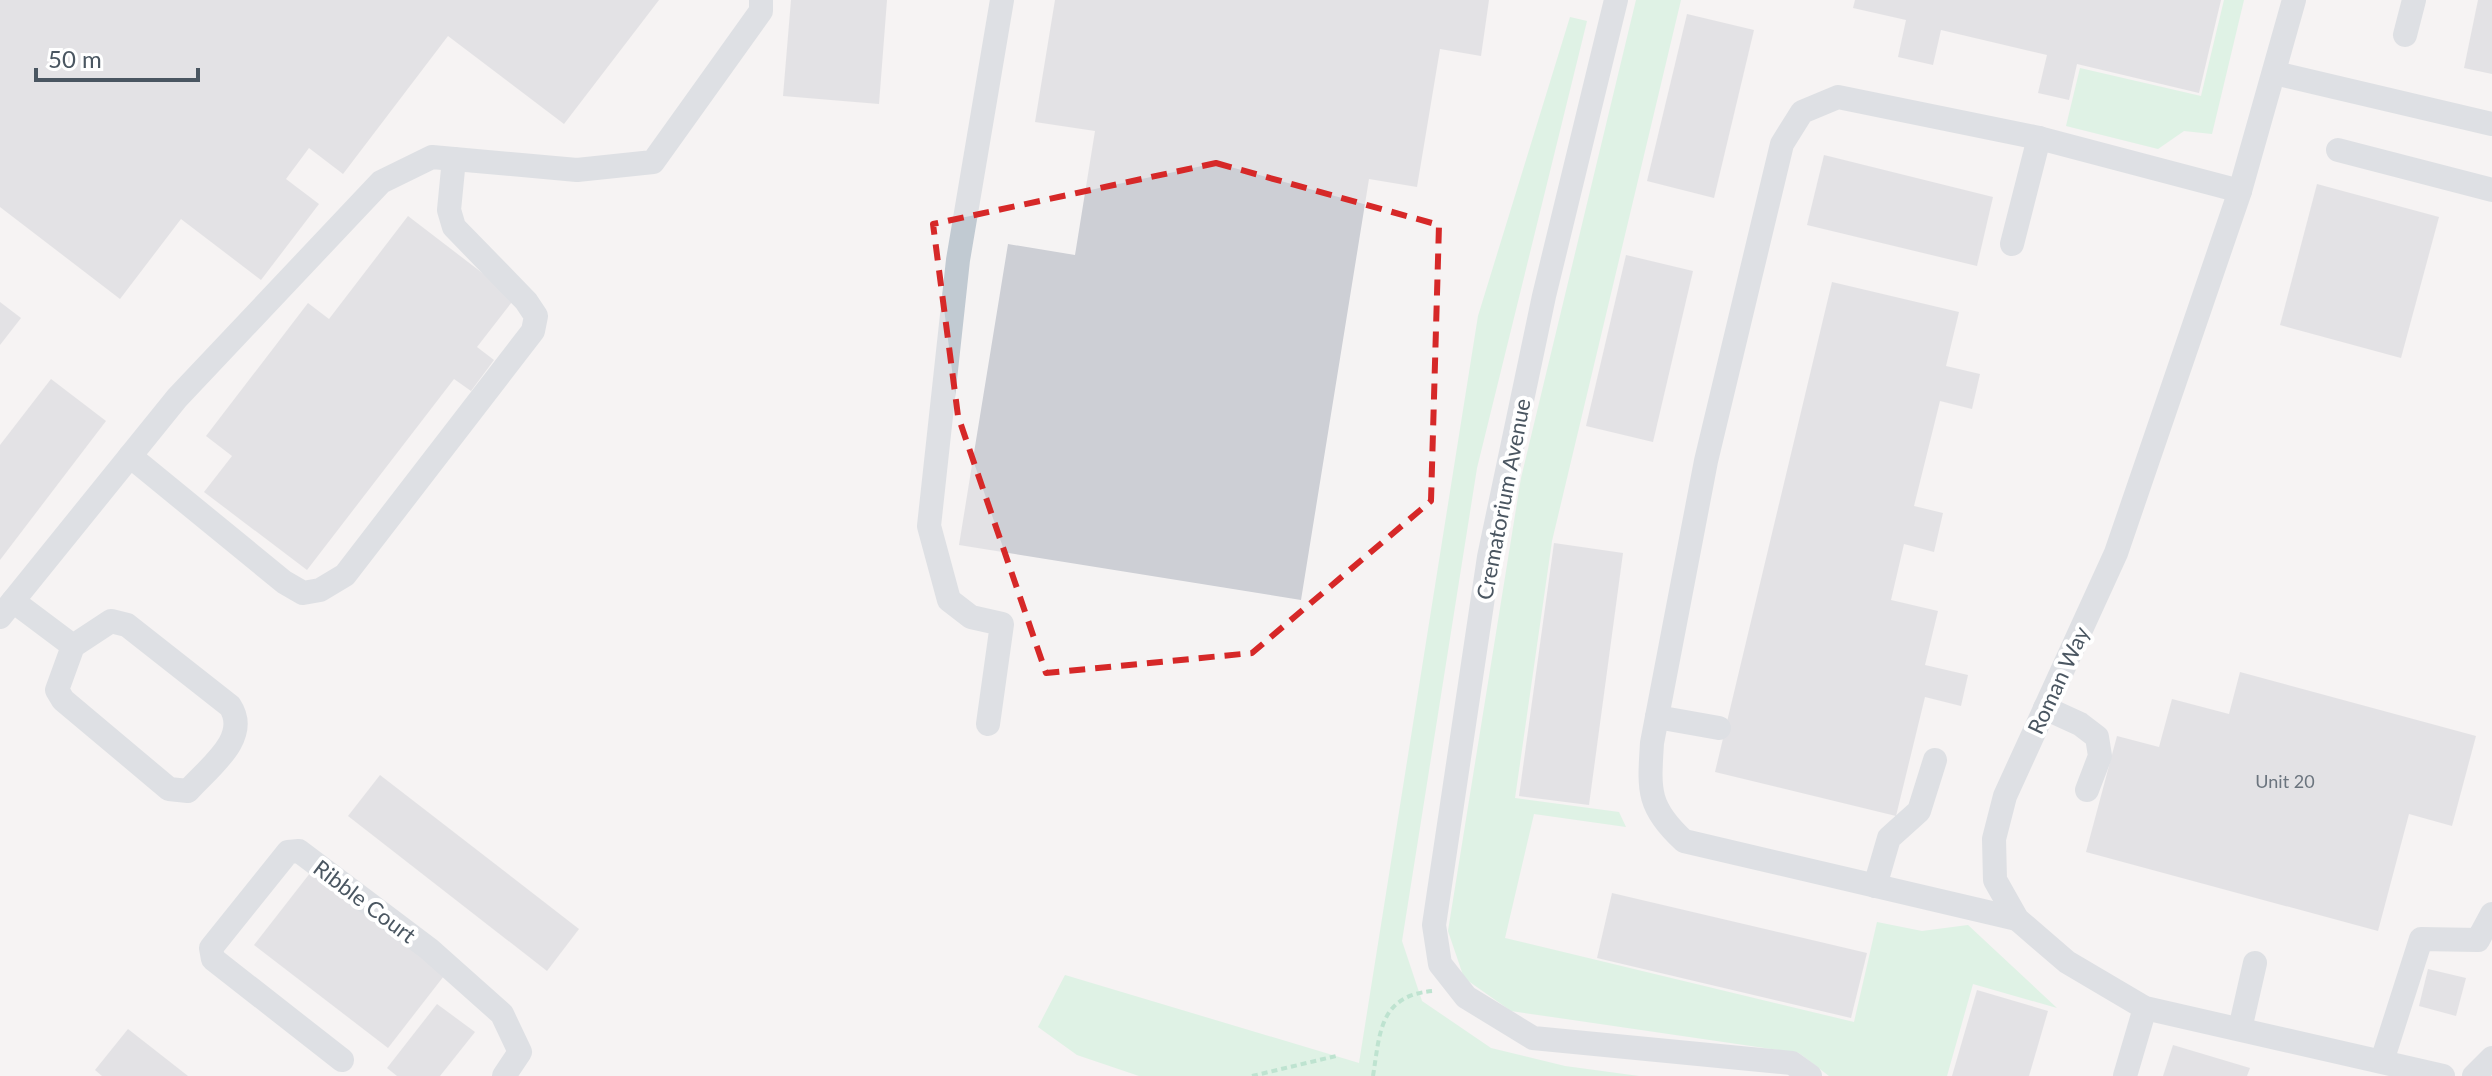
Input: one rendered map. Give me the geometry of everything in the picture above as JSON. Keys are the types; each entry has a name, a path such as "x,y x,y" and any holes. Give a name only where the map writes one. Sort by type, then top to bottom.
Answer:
{"lane":[{"path":"73,646 6,609 177,398 381,182 432,157 577,170 653,162 761,11 761,0"},
{"path":"988,724 1002,624 971,617 949,600 929,526 958,260 1002,0"},
{"name":"Crematorium Avenue","path":"1466,997 1440,964 1434,925 1487,572 1544,296 1616,0"},
{"name":"Roman Way","path":"2294,0 2240,191 2116,553 2005,796 1994,839 1995,880 2017,919 2067,962 2145,1008 2443,1076"},
{"path":"2405,35 2414,0"},
{"path":"2275,73 2492,124"},
{"path":"2017,919 1684,841 1664,823 1655,807 1649,786 1657,717 1706,461 1782,144 1802,112 1838,97 2039,138 2240,191"},
{"path":"2012,244 2039,138"},
{"path":"2338,150 2492,190"},
{"path":"130,456 284,582 303,593 320,590 345,575 533,331 536,316 526,301 454,227 449,210 454,159"},
{"path":"111,621 127,625 230,706 236,715 235,739 188,791 180,793 169,789 63,700 57,690 73,646 111,621"},
{"path":"2045,708 2080,724 2097,737 2100,756 2087,790"},
{"path":"1657,717 1719,728"},
{"path":"1875,886 1889,838 1919,811 1935,760"},
{"name":"Ribble Court","path":"342,1060 213,959 211,948 288,852 299,851 429,949 502,1014 520,1052 504,1076"},
{"path":"2382,1061 2421,939 2478,940 2492,914"},
{"path":"2240,1029 2255,963"},
{"path":"1466,997 1533,1038 1792,1063 1810,1076"},
{"path":"2125,1076 2145,1008"},
{"path":"2474,1076 2492,1058"}],"path":[{"path":"1373,1076 1381,1026 1393,1004 1414,992 1434,990 1466,997"},
{"path":"1252,1076 1336,1056"}],"highlighted area":[{"path":"1216,163 1439,225 1431,501 1252,653 1046,673 958,416 933,224"}],"green space":[{"path":"1636,0 1681,0 1552,541 1515,798 1619,812 1626,827 1534,814 1505,938 1854,1022 1877,922 1922,931 1968,925 2057,1008 1973,984 1947,1076 1829,1076 1799,1053 1511,1011 1464,978 1448,931 1521,478"},
{"path":"2224,0 2244,0 2212,134 2184,131 2158,149 2066,126 2080,68 2201,96"},
{"path":"1570,17 1587,21 1477,468 1402,941 1422,1001 1491,1048 1565,1066 1639,1076 1139,1076 1077,1055 1038,1027 1065,975 1359,1063 1478,316"}],"building":[{"path":"0,0 659,0 564,124 448,36 343,174 309,148 286,179 319,204 261,280 181,219 120,299 0,207"},
{"path":"791,0 887,0 879,104 783,96"},
{"path":"1055,0 1489,0 1481,56 1440,49 1417,187 1369,179 1301,600 959,545 1008,244 1075,255 1095,131 1035,122"},
{"path":"1855,0 2221,0 2199,93 2077,64 2069,100 2038,93 2047,55 1941,30 1933,65 1898,57 1906,20 1853,8"},
{"path":"2478,0 2492,0 2492,74 2464,68"},
{"path":"1687,14 1754,30 1714,198 1647,181"},
{"path":"1824,155 1993,197 1977,266 1807,225"},
{"path":"2317,184 2439,217 2401,358 2280,325"},
{"path":"408,216 515,298 477,347 494,360 471,391 454,379 307,570 204,492 232,456 206,436 308,303 329,319"},
{"path":"1626,255 1693,271 1653,442 1586,426"},
{"path":"1832,282 1959,312 1946,366 1980,374 1972,409 1940,401 1914,506 1943,513 1934,552 1904,544 1891,600 1938,611 1925,665 1968,675 1961,706 1925,697 1896,816 1715,772"},
{"path":"0,302 21,318 0,345"},
{"path":"51,379 106,421 0,560 0,445"},
{"path":"1554,543 1623,553 1589,805 1519,796"},
{"path":"2240,672 2476,736 2452,826 2409,814 2378,931 2086,852 2117,736 2159,747 2172,699 2229,714"},
{"path":"380,775 579,929 547,971 348,816"},
{"path":"314,868 447,972 388,1048 254,945"},
{"path":"1612,893 1867,953 1851,1018 1597,958"},
{"path":"2428,969 2466,978 2456,1016 2419,1006"},
{"path":"1977,990 2048,1011 2029,1076 1952,1076"},
{"path":"437,1004 475,1032 440,1076 397,1076 387,1068"},
{"path":"128,1029 188,1076 102,1076 95,1070"},
{"path":"2173,1045 2250,1068 2247,1076 2163,1076"}]}
